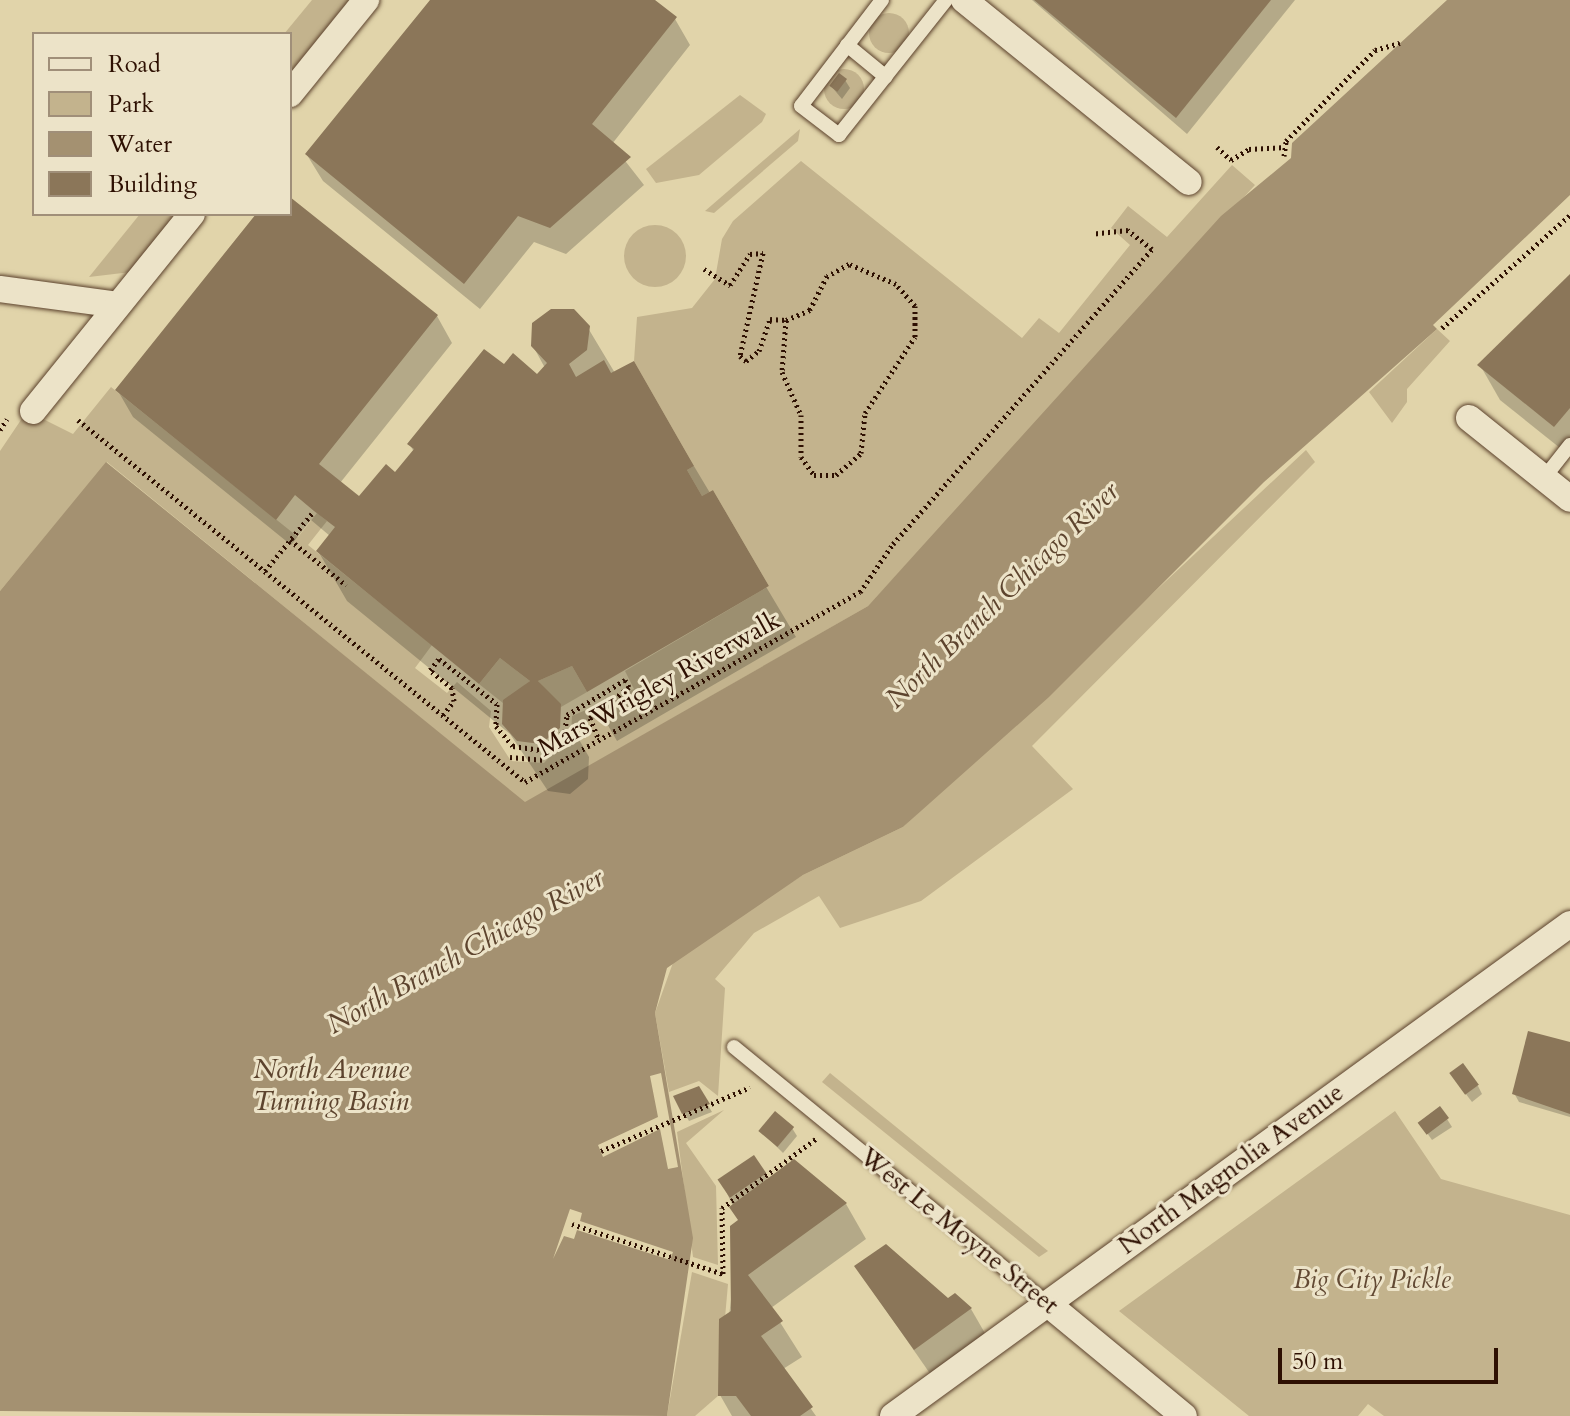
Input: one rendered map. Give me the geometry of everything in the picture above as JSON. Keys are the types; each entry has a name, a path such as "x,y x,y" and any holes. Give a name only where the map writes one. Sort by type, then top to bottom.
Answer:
{"street":[{"path":"292,91 366,0"},
{"path":"964,0 1189,182"},
{"path":"33,411 190,216"},
{"path":"0,289 118,305"},
{"path":"1469,418 1570,499"},
{"name":"North Magnolia Avenue","path":"893,1416 1570,924"},
{"name":"West Le Moyne Street","path":"1048,1304 1184,1416"}],"lane":[{"path":"882,0 801,106 839,135 946,0"},
{"path":"847,45 886,77"},
{"path":"1544,478 1570,445"},
{"name":"West Le Moyne Street","path":"734,1047 1048,1304"}],"path":[{"path":"1284,156 1285,147 1380,46 1400,43"},
{"path":"1217,147 1231,160 1249,149 1285,147"},
{"path":"1442,328 1570,215"},
{"name":"Mars Wrigley Riverwalk","path":"78,420 525,782 860,592 893,544 1152,249 1128,230 1092,234"},
{"path":"704,269 730,285 756,249 767,260 739,346 746,361 759,351 770,319 786,320 810,310 827,276 849,264 896,284 915,306 915,337 865,413 861,453 836,475 814,475 801,457 801,415 782,372 786,320"},
{"path":"265,571 314,511"},
{"path":"290,540 346,585"},
{"path":"443,715 454,701 452,688 430,670 439,659 497,704 496,726 513,746 543,750 565,731 567,715 625,680 629,687 590,718 598,738"},
{"path":"527,759 529,748"},
{"path":"510,757 545,760"},
{"path":"601,1151 660,1124 685,1118 771,1077"},
{"path":"572,1224 723,1274 722,1208 832,1127"}],"green space":[{"path":"312,0 349,0 292,71 292,32 286,32"},
{"path":"889,13 903,19 909,33 903,47 889,53 875,47 869,33 875,19"},
{"path":"844,69 858,75 864,89 858,103 844,109 830,103 824,89 830,75"},
{"path":"740,95 766,114 762,122 699,175 656,183 646,169"},
{"path":"800,129 798,141 714,213 705,211"},
{"path":"801,161 1022,338 1039,318 1059,333 1130,245 1111,228 1128,206 1167,237 1232,165 1255,185 868,606 525,803 107,462 0,591 0,451 27,411 73,434 111,387 298,537 317,513 327,521 308,545 432,645 415,668 447,693 457,682 491,711 489,727 511,761 544,763 571,734 572,716 634,689 625,671 769,586 713,490 702,496 687,470 694,466 634,361 637,317 692,308 715,279 722,239 733,221"},
{"path":"138,216 175,216 131,272 89,277"},
{"path":"655,225 667,227 677,234 684,244 684,268 677,278 667,285 655,287 643,285 633,278 626,268 624,256 626,244 633,234 643,227"},
{"path":"1437,329 1450,341 1407,389 1407,402 1392,423 1369,392"},
{"path":"1306,450 1315,462 1032,746 1073,789 921,901 840,928 819,896 754,933 715,979 725,988 718,1096 699,1081 669,1092 655,1013 675,957 803,875 903,827"},
{"path":"500,658 530,681 503,703 479,684"},
{"path":"572,666 587,692 561,707 538,681"},
{"path":"830,1073 1048,1251 1039,1257 822,1082"},
{"path":"724,1110 686,1143 716,1186 718,1265 693,1257 677,1132"},
{"name":"Big City Pickle","path":"1395,1111 1441,1179 1570,1215 1570,1416 1384,1416 1368,1404 1358,1416 1249,1416 1119,1311"},
{"path":"692,1272 728,1284 718,1396 695,1416 667,1416"}],"water":[{"name":"North Avenue Turning Basin","path":"1447,0 1570,0 1570,195 1433,325 1437,329 1264,482 1049,697 903,827 803,875 667,968 655,1013 693,1238 667,1416 0,1411 0,591 106,462 525,802 868,606 1221,216 1291,158 1292,143"}],"pier":[{"path":"661,1073 678,1167 668,1169 660,1129 603,1157 598,1145 658,1117 650,1076"},
{"path":"570,1209 582,1213 580,1221 673,1252 670,1260 577,1230 574,1239 564,1236 553,1259"}],"building":[{"path":"430,0 655,0 677,17 592,124 631,157 550,228 518,216 464,284 305,154"},
{"path":"1034,0 1271,0 1176,118"},
{"path":"839,73 847,79 837,92 829,86"},
{"path":"292,199 438,315 319,464 359,496 386,464 395,472 414,449 407,444 484,349 504,364 513,353 537,374 547,363 531,346 532,323 551,309 574,309 590,326 587,350 569,364 576,377 604,360 611,373 634,361 694,466 687,470 702,496 713,490 769,586 587,692 572,666 538,681 561,704 560,728 541,744 517,741 502,724 503,700 530,681 500,658 479,684 316,551 335,527 295,495 276,520 115,390 254,216 292,216"},
{"path":"1570,274 1570,408 1554,427 1477,365"},
{"path":"1528,1031 1570,1042 1570,1114 1512,1094"},
{"path":"1463,1063 1479,1085 1465,1095 1449,1073"},
{"path":"699,1086 710,1104 682,1114 673,1096"},
{"path":"1440,1106 1449,1118 1427,1135 1418,1123"},
{"path":"775,1111 794,1127 777,1147 758,1131"},
{"path":"754,1155 766,1173 730,1198 718,1180"},
{"path":"794,1159 847,1203 748,1275 783,1321 761,1336 813,1407 800,1416 751,1416 736,1396 718,1396 719,1319 731,1311 730,1226 738,1220 729,1207"},
{"path":"886,1244 948,1298 955,1293 972,1308 914,1350 854,1266"}],"water label":[{"name":"North Branch Chicago River","path":"1002,595"},
{"name":"North Branch Chicago River","path":"465,951"}]}
